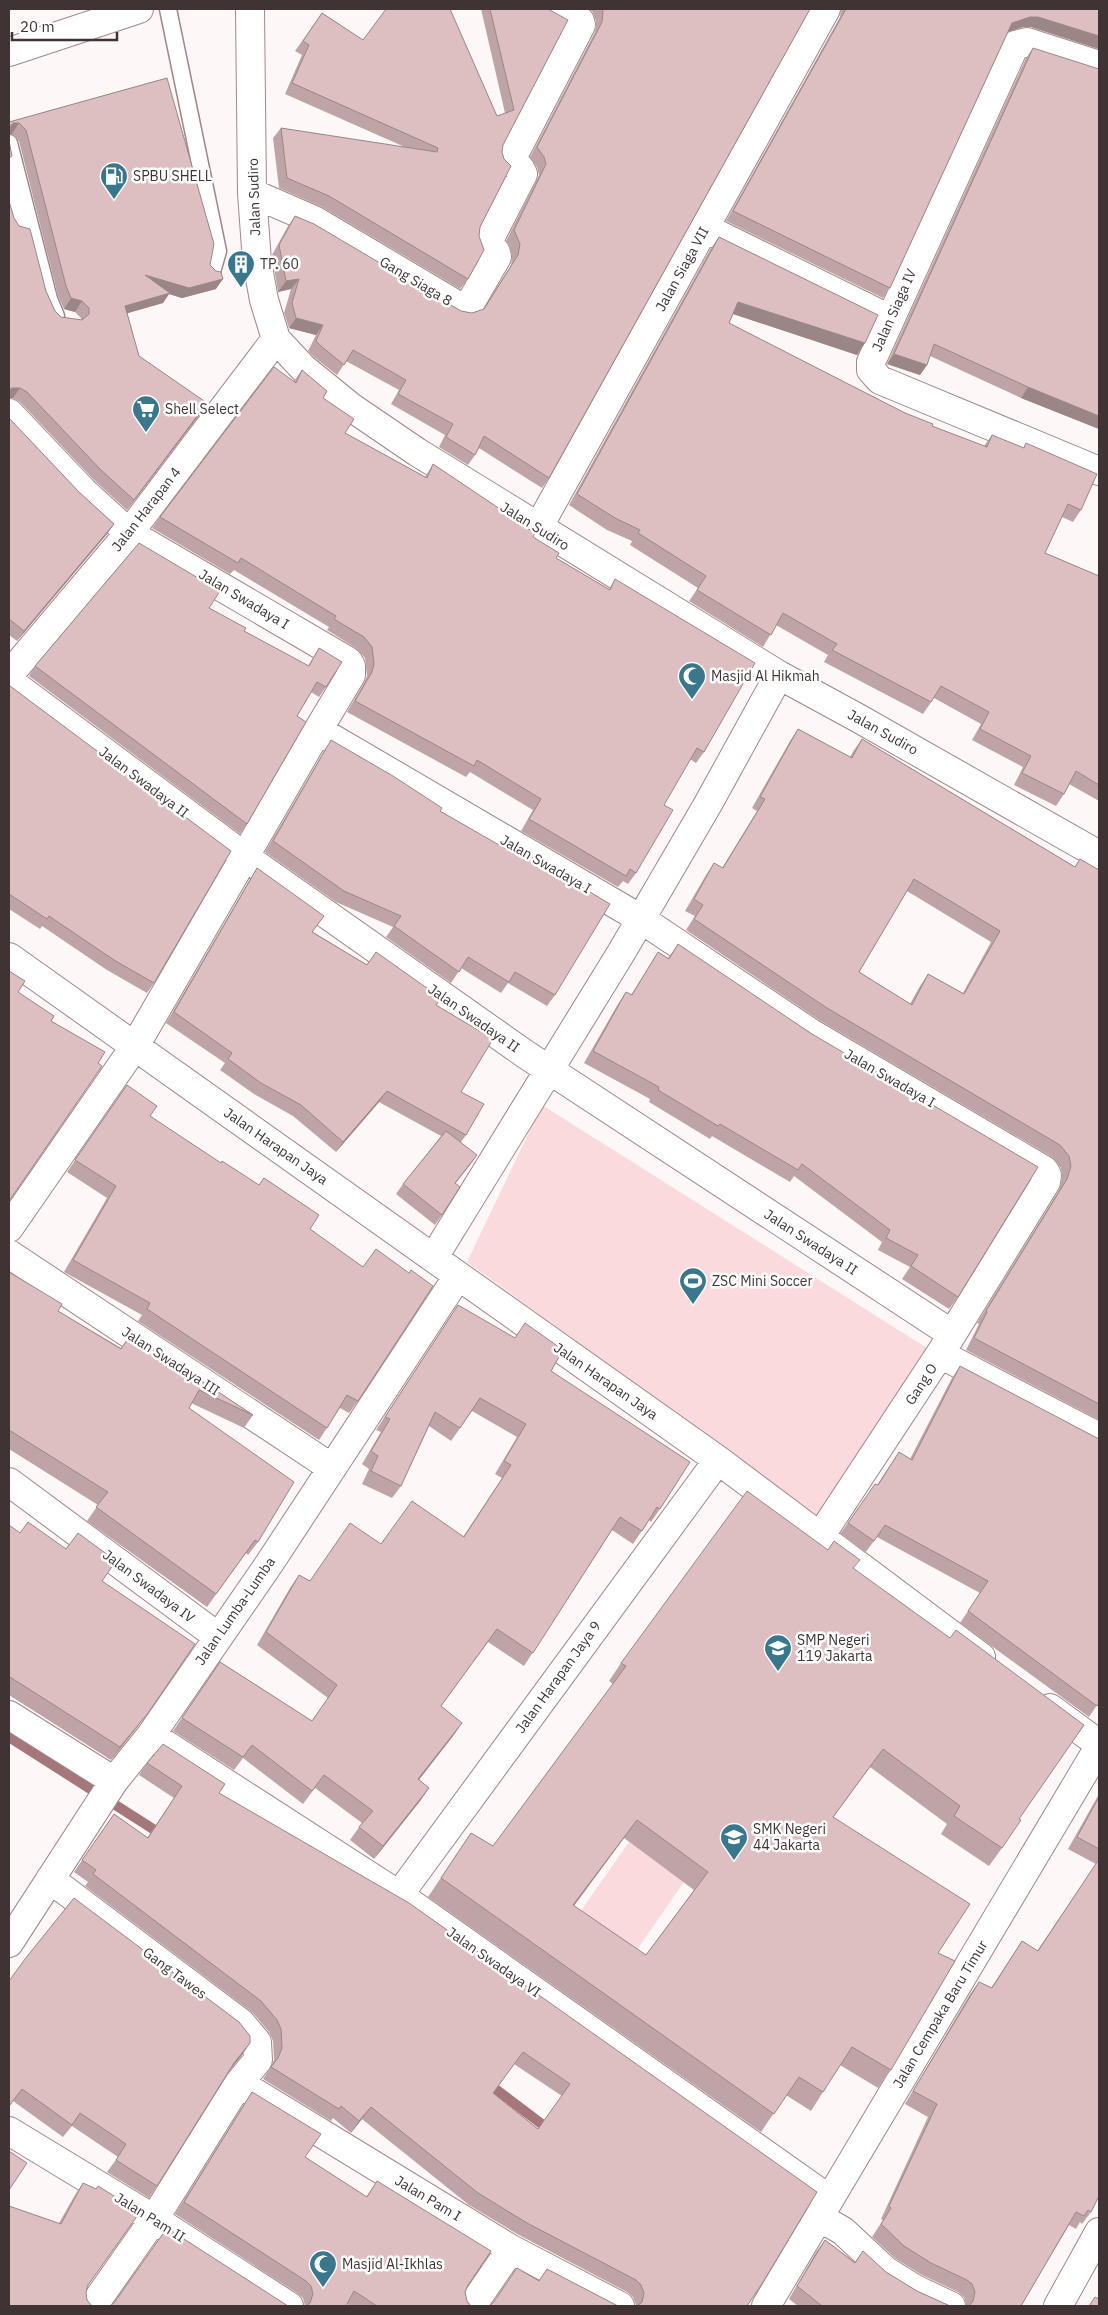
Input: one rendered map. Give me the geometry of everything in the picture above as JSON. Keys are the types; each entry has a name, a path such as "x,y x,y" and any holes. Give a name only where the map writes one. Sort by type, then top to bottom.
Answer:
{"street":[{"path":"9,52 139,9"},
{"name":"Jalan Sudiro","path":"250,9 252,193 257,262 264,300 276,338 303,368 351,407 417,452 538,528 779,675 916,750 1099,855"},
{"name":"Gang Siaga 8","path":"252,193 314,220 462,308 468,307 497,257 496,252 488,250 486,244 523,174 520,168 510,162 581,25 580,21 552,9"},
{"name":"Jalan Siaga VII","path":"538,528 826,9"},
{"name":"Jalan Siaga IV","path":"1099,65 1027,42 1015,45 1011,50 871,362 871,370 880,380 1099,471"},
{"path":"9,181 22,224"},
{"path":"705,228 890,319"},
{"name":"Jalan Harapan 4","path":"9,675 129,532 276,338"},
{"name":"Jalan Swadaya I","path":"9,413 83,491 129,532 348,661 351,666 351,675 318,730 641,919 811,1033 1039,1166 1047,1175 1046,1182 946,1344"},
{"path":"434,1257 641,919 708,804 779,675"},
{"name":"Jalan Swadaya II","path":"9,681 244,856 549,1070 946,1344"},
{"path":"9,1228 135,1046 318,730"},
{"name":"Jalan Harapan Jaya","path":"9,957 718,1460 819,1538 1003,1673"},
{"name":"Jalan Swadaya III","path":"9,1254 332,1468"},
{"name":"Jalan Lumba-Lumba","path":"9,1943 108,1790 151,1735 268,1564 458,1276"},
{"name":"Gang O","path":"819,1538 946,1344 1099,1437"},
{"name":"Jalan Harapan Jaya 9","path":"399,1895 718,1460"},
{"name":"Jalan Swadaya IV","path":"9,1482 217,1636"},
{"path":"1027,1691 1099,1746"},
{"path":"9,1716 108,1790"},
{"name":"Jalan Swadaya VI","path":"151,1735 399,1895 824,2208 843,2231 886,2270 915,2289 951,2306"},
{"name":"Jalan Cempaka Baru Timur","path":"766,2306 1099,1746"},
{"name":"Gang Tawes","path":"50,1879 241,2022 256,2042 258,2060 239,2083 154,2219 93,2306"},
{"name":"Jalan Pam I","path":"239,2083 511,2249 620,2306"},
{"name":"Jalan Pam II","path":"9,2131 154,2219 289,2306"},
{"path":"1058,2306 1099,2232"},
{"path":"472,2306 511,2249"}],"lane":[{"path":"168,9 218,251 212,272"},
{"path":"9,143 49,299 57,317 72,321"}],"shaded area":[{"name":"ZSC Mini Soccer","path":"542,1105 927,1348 820,1517 467,1262"},
{"path":"629,1842 684,1882 634,1954 578,1915"}],"building":[{"path":"386,9 450,9 497,116 514,110 490,9 548,9 568,20 503,145 504,159 511,166 480,227 479,236 484,250 468,279 329,196 287,178 281,128 437,152 438,148 292,83 309,45 303,41 322,13 363,40"},
{"path":"602,9 810,9 549,478 484,436 475,455 446,437 453,424 398,394 406,380 353,350 344,365 321,346 316,341 323,325 296,318 292,303 299,279 286,281 279,245 295,216 314,224 461,311 472,313 484,309 518,255 520,244 514,230 546,164 544,157 537,147 602,22"},
{"path":"846,9 1099,9 1099,36 1038,17 1030,17 1012,23 890,288 733,211"},
{"path":"1033,48 1099,69 1099,416 1028,387 934,344 927,365 894,354"},
{"name":"SPBU SHELL","path":"167,78 214,244 210,265 216,271 221,272 223,279 189,288 145,275 170,293 125,306 139,356 207,403 134,500 101,470 27,392 20,388 9,390 9,201 14,218 19,226 30,229 46,291 55,311 61,317 82,320 89,314 89,308 82,301 71,298 66,286 26,130 19,123 13,123 9,128 9,122"},
{"path":"9,141 12,156 9,158"},
{"path":"719,237 878,315 865,343 738,302 729,323 905,413 933,424 932,426 987,447 992,435 1024,448 1026,443 1097,474 1081,510 1068,504 1045,553 1099,576 1099,785 1076,771 1064,794 1022,773 1031,756 980,729 989,712 941,686 931,702 832,650 837,644 783,613 771,635 697,590 706,576 638,533 640,530 615,518 577,494"},
{"path":"274,367 296,383 302,370 327,391 323,398 354,419 345,433 427,478 433,464 500,509 499,511 535,533 533,537 559,553 556,558 610,590 615,579 755,663 704,752 697,748 664,805 673,810 636,873 630,869 626,876 529,819 541,799 477,760 474,766 355,701 372,672 374,664 372,647 364,637 334,619 336,616 241,558 238,563 160,517"},
{"path":"9,418 79,492 114,524 24,631 9,619"},
{"path":"139,543 220,591 209,608 246,628 244,631 309,666 319,648 342,662 326,687 317,682 297,716 306,722 247,824 35,666"},
{"path":"10,686 231,851 154,983 114,960 49,916 47,919 9,894"},
{"path":"798,729 852,758 862,739 1075,867 1080,859 1099,870 1099,1404 974,1338 986,1311 1067,1179 1071,1166 1069,1156 1060,1145 827,1008 694,919 703,905 694,899 714,863 723,868 765,799 760,797","holes":["914,879 1000,931 964,994 928,974 912,1005 859,972"]},
{"path":"331,740 393,776 442,808 440,811 506,849 510,850 513,846 610,904 555,995 515,972 509,982 468,957 459,972 394,926 401,916 344,891 273,841"},
{"path":"257,868 324,916 312,932 367,965 376,952 441,998 436,1005 493,1039 461,1092 484,1104 466,1135 387,1091 343,1142 301,1105 261,1083 228,1059 232,1053 174,1012"},
{"path":"678,944 812,1034 1038,1167 958,1297 911,1266 918,1255 886,1238 890,1230 802,1164 798,1170 720,1124 718,1126 658,1090 659,1087 593,1051 626,992 632,995 658,952 669,959"},
{"path":"9,971 25,981 18,992 54,1016 51,1021 105,1052 98,1063 102,1066 9,1201"},
{"path":"127,1085 157,1106 150,1116 221,1163 222,1161 259,1185 264,1178 319,1215 310,1229 363,1267 376,1249 409,1273 411,1270 433,1286 358,1401 347,1395 327,1428 147,1309 150,1303 73,1260 116,1186 75,1160"},
{"path":"446,1131 477,1155 455,1183 460,1187 442,1215 403,1184"},
{"path":"9,1272 62,1304 58,1311 121,1349 131,1334 253,1415 199,1390 189,1408 294,1482 258,1542 255,1540 216,1594 96,1507 108,1492 9,1430"},
{"path":"458,1305 515,1338 525,1323 563,1350 551,1371 690,1462 660,1509 657,1507 642,1531 620,1517 533,1653 497,1629 441,1706 462,1723 418,1779 429,1788 383,1846 359,1827 373,1811 324,1775 312,1791 252,1745 243,1757 182,1718 220,1662 312,1721 337,1685 266,1632 299,1575 310,1581 350,1523 381,1544 412,1501 464,1537 511,1465 504,1461 526,1424 480,1398 460,1428 435,1412 401,1486 371,1471 378,1456 371,1451 390,1419 385,1417"},
{"path":"960,1366 1099,1439 1099,1702 1097,1706 968,1611 988,1581 885,1525 874,1541 848,1523 875,1484 878,1485 899,1452 912,1460"},
{"path":"747,1491 828,1550 834,1541 860,1560 853,1568 950,1638 956,1630 1084,1725 1019,1819 1021,1820 1002,1848 954,1816 960,1806 883,1749 833,1817 970,1904 938,1953 955,1961 891,2070 852,2047 823,2092 799,2077 774,2114 441,1878 471,1833 493,1846 626,1666 621,1663","holes":["637,1820 708,1872 646,1955 573,1905"]},
{"path":"28,1522 66,1549 78,1533 116,1561 102,1581 195,1644 148,1713 120,1747 10,1677 9,1680 9,1525 20,1533"},
{"path":"163,1744 225,1784 219,1793 409,1903 817,2192 747,2306 637,2306 642,2302 644,2293 641,2285 636,2280 527,2223 478,2193 371,2107 359,2121 341,2106 339,2109 271,2067 278,2058 282,2048 281,2029 277,2020 261,2001 93,1874 96,1870 82,1860 114,1814 148,1838 182,1786 147,1763","holes":["523,2052 570,2084 538,2129 493,2093"]},
{"path":"1099,1797 1099,1849 1077,1837"},
{"path":"1099,1859 1099,2196 1091,2212 1088,2210 1084,2216 1076,2212 1021,2306 969,2306 973,2301 975,2292 972,2284 931,2263 904,2246 881,2224 891,2208 889,2206 937,2104 913,2091 979,1982 992,1988 1022,1941 1038,1951"},
{"path":"74,1898 239,2022 250,2036 250,2043 234,2063 157,2186 116,2160 126,2144 80,2113 72,2125 22,2089 9,2106 9,1981"},
{"path":"252,2092 321,2134 305,2157 367,2197 377,2181 491,2251 465,2292 467,2301 471,2306 377,2306 354,2291 346,2306 306,2306 310,2303 313,2294 311,2286 306,2281 184,2202"},
{"path":"9,2151 27,2163 9,2190"},
{"path":"83,2183 96,2189 98,2186 140,2212 88,2285 86,2292 87,2300 92,2306 9,2306 9,2206 61,2224"},
{"path":"167,2228 288,2306 110,2306"},
{"path":"825,2240 855,2263 863,2251 886,2272 917,2291 950,2306 822,2306 797,2286"},
{"path":"517,2268 539,2281 547,2269 618,2306 489,2306"},
{"path":"1095,2297 1099,2299 1099,2306 1089,2306"}],"waterway":[{"path":"9,1737 164,1836"},
{"path":"485,2081 551,2131"}],"place":[{"name":"SPBU SHELL","path":"114,200"},
{"name":"TP. 60","path":"241,288"},
{"name":"Shell Select","path":"146,433"},
{"name":"Masjid Al Hikmah","path":"692,700"},
{"name":"ZSC Mini Soccer","path":"693,1305"},
{"name":"SMP Negeri 119 Jakarta","path":"778,1672"},
{"name":"SMK Negeri 44 Jakarta","path":"734,1861"},
{"name":"Masjid Al-Ikhlas","path":"323,2288"}]}
